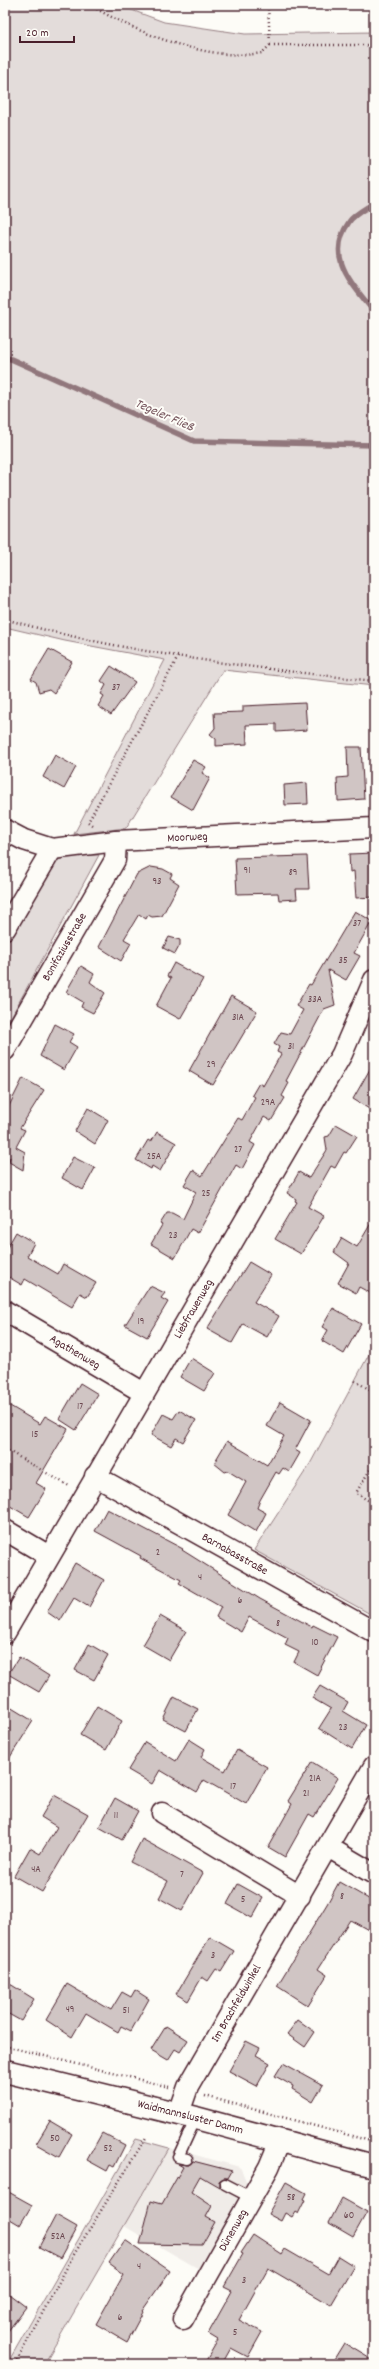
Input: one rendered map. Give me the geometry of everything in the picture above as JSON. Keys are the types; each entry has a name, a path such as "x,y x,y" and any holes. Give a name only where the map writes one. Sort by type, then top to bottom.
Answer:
{"main road":[{"name":"Waidmannsluster Damm","path":"5,2071 187,2115 374,2166"}],"street":[{"name":"Moorweg","path":"5,830 24,840 52,849 116,841 374,828"},
{"name":"Bonifaziusstraße","path":"5,1050 115,860 116,841"},
{"path":"5,929 52,849"},
{"name":"Liebfrauenweg","path":"5,1633 370,1005 374,980"},
{"name":"Agathenweg","path":"5,1311 144,1393"},
{"name":"Barnabasstraße","path":"95,1476 374,1632"},
{"path":"5,1530 49,1556"},
{"name":"Im Brachfeldwinkel","path":"187,2115 188,2088 374,1766"},
{"path":"162,1814 300,1896"},
{"path":"328,1847 374,1874"},
{"name":"Dünenweg","path":"182,2319 269,2168 280,2141"}],"lane":[{"path":"187,2115 178,2157 187,2159"},
{"path":"225,2184 252,2198"}],"path":[{"path":"90,5 144,32 201,50 234,56 248,56 262,53 270,45 374,45"},
{"path":"268,5 270,45"},
{"path":"5,619 130,649 178,657 374,681"},
{"path":"116,841 88,822 178,657"},
{"path":"355,1381 374,1392"},
{"path":"5,1449 85,1495"},
{"path":"374,1463 356,1493 374,1504"},
{"path":"15,2364 73,2256 147,2136"}],"shaded area":[{"path":"5,5 118,5 164,22 245,34 374,32 374,686 223,670 126,828 74,834 165,660 65,641 5,627"},
{"path":"77,855 99,855 5,1028 5,945 56,860"},
{"path":"374,1345 374,1616 254,1550 310,1464"},
{"path":"136,2139 169,2148 44,2364 7,2364"},
{"path":"169,2148 240,2167 248,2185 199,2269 124,2226"}],"building":[{"path":"49,649 72,662 54,693 49,689 39,692 36,682 31,679"},
{"path":"111,666 135,682 111,715 98,706 104,696 101,694 106,685 101,681"},
{"path":"305,703 307,730 276,732 276,724 246,725 247,744 216,746 216,739 210,734 215,728 214,713 243,712 243,706"},
{"path":"347,747 361,747 364,799 338,801 337,778 348,777"},
{"path":"55,755 76,767 64,789 43,777"},
{"path":"193,760 206,767 202,773 210,778 193,810 171,797"},
{"path":"307,783 308,804 285,805 284,785"},
{"path":"374,853 374,897 356,898 354,871 350,872 349,854"},
{"path":"307,856 309,889 296,889 297,899 279,900 278,893 237,894 235,858"},
{"path":"151,867 163,869 172,874 170,878 179,884 162,916 152,917 148,915 146,919 139,914 124,939 131,943 121,961 99,947 137,874"},
{"path":"355,911 372,921 354,953 360,956 346,980 328,970 335,1005 324,1009 286,1081 289,1083 282,1096 285,1098 271,1121 264,1117 250,1142 255,1145 242,1169 236,1165 198,1233 191,1229 175,1258 151,1244 162,1225 160,1224 167,1213 172,1213 183,1219 196,1192 184,1185 193,1170 202,1176 238,1118 242,1120 255,1097 252,1095 259,1083 263,1086 281,1054 277,1052 279,1047 274,1044 281,1032 290,1034 303,1010 296,1006 309,984 311,985"},
{"path":"169,937 180,940 180,945 175,954 163,948"},
{"path":"174,963 203,979 180,1019 156,1006 171,978 167,976"},
{"path":"81,966 94,974 90,982 105,993 93,1013 81,1007 83,1002 66,992"},
{"path":"231,996 257,1011 213,1085 189,1071"},
{"path":"55,1024 74,1034 69,1042 77,1047 64,1070 40,1056"},
{"path":"374,1062 374,1112 353,1099"},
{"path":"23,1078 44,1090 20,1128 25,1130 16,1147 25,1152 23,1170 9,1162 10,1157 5,1165 5,1114"},
{"path":"88,1108 108,1120 95,1144 75,1131"},
{"path":"336,1124 357,1136 346,1153 344,1152 335,1168 331,1166 308,1207 324,1216 301,1254 275,1239 297,1202 295,1201 296,1199 287,1193 299,1172 309,1178 327,1150 325,1137 329,1136"},
{"path":"157,1132 176,1143 160,1171 152,1166 151,1169 136,1160 148,1140 151,1142"},
{"path":"73,1157 95,1168 83,1190 62,1178"},
{"path":"374,1218 374,1295 359,1287 356,1293 338,1283 349,1263 334,1252 342,1238 357,1247"},
{"path":"16,1232 34,1243 27,1256 58,1274 63,1264 96,1283 87,1297 80,1293 72,1307 25,1279 22,1285 5,1275 5,1251"},
{"path":"249,1262 271,1275 254,1302 279,1316 267,1337 243,1324 232,1343 207,1329"},
{"path":"150,1286 165,1293 161,1298 168,1302 147,1337 125,1325"},
{"path":"333,1308 361,1324 344,1354 322,1341 328,1330 322,1327"},
{"path":"191,1358 215,1373 204,1391 180,1377"},
{"path":"80,1383 98,1394 76,1430 59,1419"},
{"path":"280,1402 311,1420 295,1450 300,1453 289,1472 283,1468 279,1474 276,1472 260,1500 257,1508 266,1513 256,1532 228,1515 246,1482 228,1471 225,1472 214,1463 227,1441 267,1465 284,1436 267,1426"},
{"path":"5,1403 40,1424 45,1416 68,1429 36,1483 46,1489 29,1517 5,1503"},
{"path":"179,1410 196,1420 183,1442 176,1438 171,1446 151,1435 163,1414 173,1419"},
{"path":"107,1509 183,1549 182,1550 260,1599 312,1627 313,1625 337,1637 317,1675 294,1662 299,1652 285,1645 288,1638 249,1617 241,1632 216,1617 221,1607 179,1583 181,1580 95,1531"},
{"path":"75,1563 104,1580 89,1607 74,1598 60,1621 47,1612"},
{"path":"160,1616 186,1631 169,1660 143,1645"},
{"path":"89,1644 108,1655 94,1680 75,1670"},
{"path":"19,1657 49,1676 39,1692 8,1674"},
{"path":"320,1686 348,1702 343,1711 366,1725 352,1749 319,1728 331,1709 312,1698"},
{"path":"174,1697 198,1709 186,1731 163,1719"},
{"path":"5,1704 33,1721 5,1765"},
{"path":"97,1706 122,1721 106,1750 80,1735"},
{"path":"189,1739 205,1749 201,1757 225,1771 237,1750 267,1767 246,1804 204,1780 197,1792 160,1770 152,1784 128,1770 145,1742 176,1761"},
{"path":"312,1762 338,1778 314,1817 309,1814 285,1857 268,1847 292,1804 288,1801"},
{"path":"54,1795 88,1814 42,1892 14,1876 30,1848 40,1854 57,1827 41,1817"},
{"path":"115,1798 138,1811 122,1840 99,1827"},
{"path":"142,1839 203,1873 182,1911 159,1898 168,1881 130,1862"},
{"path":"339,1882 374,1902 374,1933 350,1920 318,1969 327,1975 308,2006 277,1986"},
{"path":"238,1884 263,1898 252,1918 227,1904"},
{"path":"210,1937 234,1951 221,1972 216,1969 208,1981 202,1977 188,2001 176,1994"},
{"path":"10,1984 34,1999 21,2021 5,2012 5,1993"},
{"path":"67,1984 111,2010 122,1992 131,1997 135,1990 149,1999 131,2031 121,2026 118,2032 86,2013 72,2037 46,2020"},
{"path":"298,2020 315,2032 305,2047 287,2034"},
{"path":"166,2026 188,2040 180,2052 175,2049 168,2060 151,2050"},
{"path":"246,2041 260,2048 256,2055 270,2063 257,2086 229,2071"},
{"path":"283,2063 323,2085 313,2102 292,2089 293,2086 275,2076"},
{"path":"50,2121 72,2134 59,2157 36,2144"},
{"path":"102,2133 125,2145 114,2167 110,2165 107,2171 87,2160"},
{"path":"193,2161 232,2171 228,2178 224,2178 219,2181 219,2187 200,2176 191,2192 212,2206 206,2217 215,2222 202,2245 140,2244 151,2201 162,2204 183,2167 178,2164 189,2165"},
{"path":"286,2182 306,2193 303,2199 305,2200 298,2214 295,2212 292,2217 285,2213 281,2221 268,2214"},
{"path":"5,2190 32,2205 20,2225 5,2216"},
{"path":"342,2198 367,2212 353,2237 329,2223"},
{"path":"56,2215 77,2227 60,2258 39,2247"},
{"path":"253,2235 282,2254 285,2249 328,2274 338,2256 354,2266 331,2305 268,2268 239,2320 262,2332 248,2357 231,2348 222,2364 204,2364 218,2340 208,2334 232,2291 224,2287 243,2254 241,2253"},
{"path":"125,2240 170,2271 142,2311 143,2312 127,2342 96,2324 124,2274 109,2263"},
{"path":"5,2291 26,2307 5,2335"},
{"path":"344,2343 374,2361 374,2364 331,2364"}],"waterway":[{"name":"Tegeler Fließ","path":"374,203 351,219 342,235 339,247 340,259 344,270 350,281 374,312"},
{"name":"Tegeler Fließ","path":"5,358 11,359 194,441 374,445"}]}
